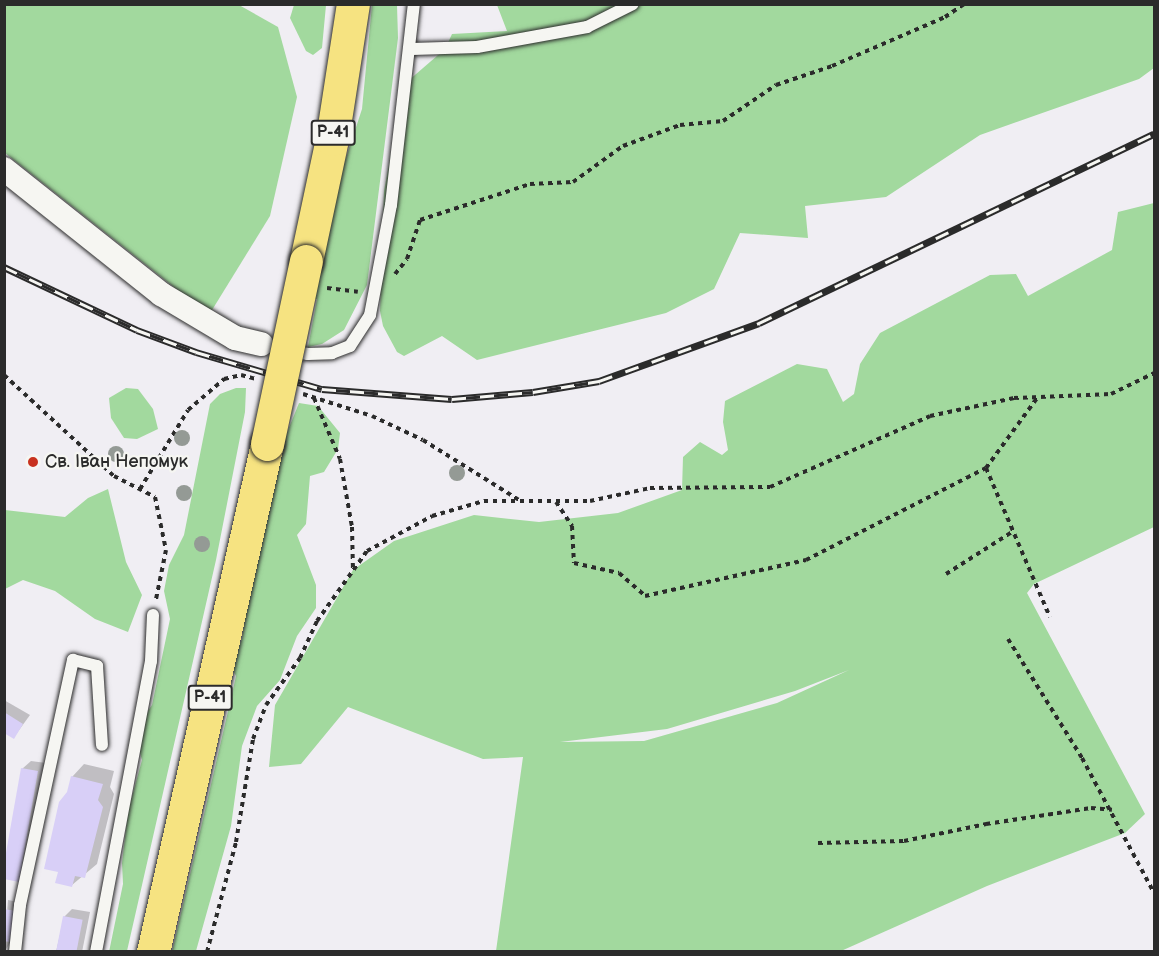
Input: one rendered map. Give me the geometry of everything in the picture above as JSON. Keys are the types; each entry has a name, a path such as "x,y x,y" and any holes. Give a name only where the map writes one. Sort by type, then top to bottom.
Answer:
{"main road":[{"name":"Р-41","path":"153,951 267,444 311,274 353,4"}],"street":[{"path":"4,169 161,294 235,338 261,344"}],"lane":[{"path":"261,344 308,354 341,350 350,346 370,315 412,50 414,4"},
{"path":"412,50 477,47 587,27 633,4"},
{"path":"96,951 151,661 153,615"},
{"path":"15,951 20,905 73,660 97,666 102,745"}],"path":[{"path":"311,274 373,298 407,259 420,220 530,184 573,182 623,146 680,125 723,121 776,85 832,66 945,17 964,4"},
{"path":"207,951 236,842 253,739 266,705 300,658 317,621 367,551 432,516 484,501 590,501 650,488 770,487 930,416 1037,398 1111,394 1155,373"},
{"path":"4,375 114,476 155,497 166,550 153,615"},
{"path":"140,489 188,410 224,379 241,375 262,381"},
{"path":"293,391 372,416 423,440 520,501"},
{"path":"314,398 340,459 352,527 353,570"},
{"path":"556,501 572,526 574,563 619,573 645,596 806,560 986,468 1037,398"},
{"path":"986,468 1050,616"},
{"path":"946,574 1012,532"},
{"path":"1008,639 1112,810 1155,893"},
{"path":"818,843 904,841 1068,811 1112,810"}],"green space":[{"path":"4,5 239,5 278,27 297,97 270,216 209,315 5,153"},
{"path":"294,5 326,5 322,48 313,55 306,51 290,18"},
{"path":"372,5 397,5 398,38 367,285 344,330 322,344 308,347 317,299 313,299 340,176 362,109"},
{"path":"497,5 1154,5 1154,68 1139,79 980,135 886,197 805,206 808,238 740,233 714,289 666,313 477,360 442,336 404,356 397,352 383,326 380,311 384,191 402,96 408,81 445,49 452,34 507,31"},
{"path":"1154,203 1154,527 1034,584 1027,593 1145,814 1125,833 987,886 841,951 496,951 523,757 483,759 348,707 301,764 269,767 275,705 353,570 394,541 474,515 539,522 618,513 682,490 683,457 700,442 722,455 728,450 723,422 725,401 797,364 827,369 843,402 854,394 860,364 880,333 990,275 1016,274 1028,296 1112,250 1118,212","holes":["849,670 777,703 644,741 560,742 667,729 795,691"]},
{"path":"126,388 138,389 153,409 158,429 137,439 124,438 111,418 109,398"},
{"path":"236,388 246,388 245,412 216,560 127,951 109,952 123,884 122,863 128,811 142,760 136,739 141,721 152,705 170,619 164,591 169,565 184,535 210,404 220,394"},
{"path":"299,403 318,406 340,433 338,449 324,472 310,476 306,524 297,535 316,585 316,608 297,636 280,680 257,706 242,746 231,826 196,951 172,952 236,676 231,666 242,639 255,549 284,440"},
{"path":"108,489 126,562 142,595 128,632 95,619 55,591 23,580 5,589 5,510 65,517 88,498"}],"building":[{"path":"4,712 23,724 14,739 4,733"},
{"path":"21,768 38,771 19,882 4,879 4,864"},
{"path":"71,776 103,784 98,800 103,807 85,878 75,876 72,887 55,883 58,872 44,869 59,802 67,792"},
{"path":"4,909 16,911 9,942 4,941"},
{"path":"63,916 83,920 76,952 56,952"}],"railway":[{"path":"4,267 137,330 196,352 322,389 452,399 533,392 599,381 759,323 1154,134"}],"place":[{"name":"Св. Іван Непомук","path":"33,462"}]}
